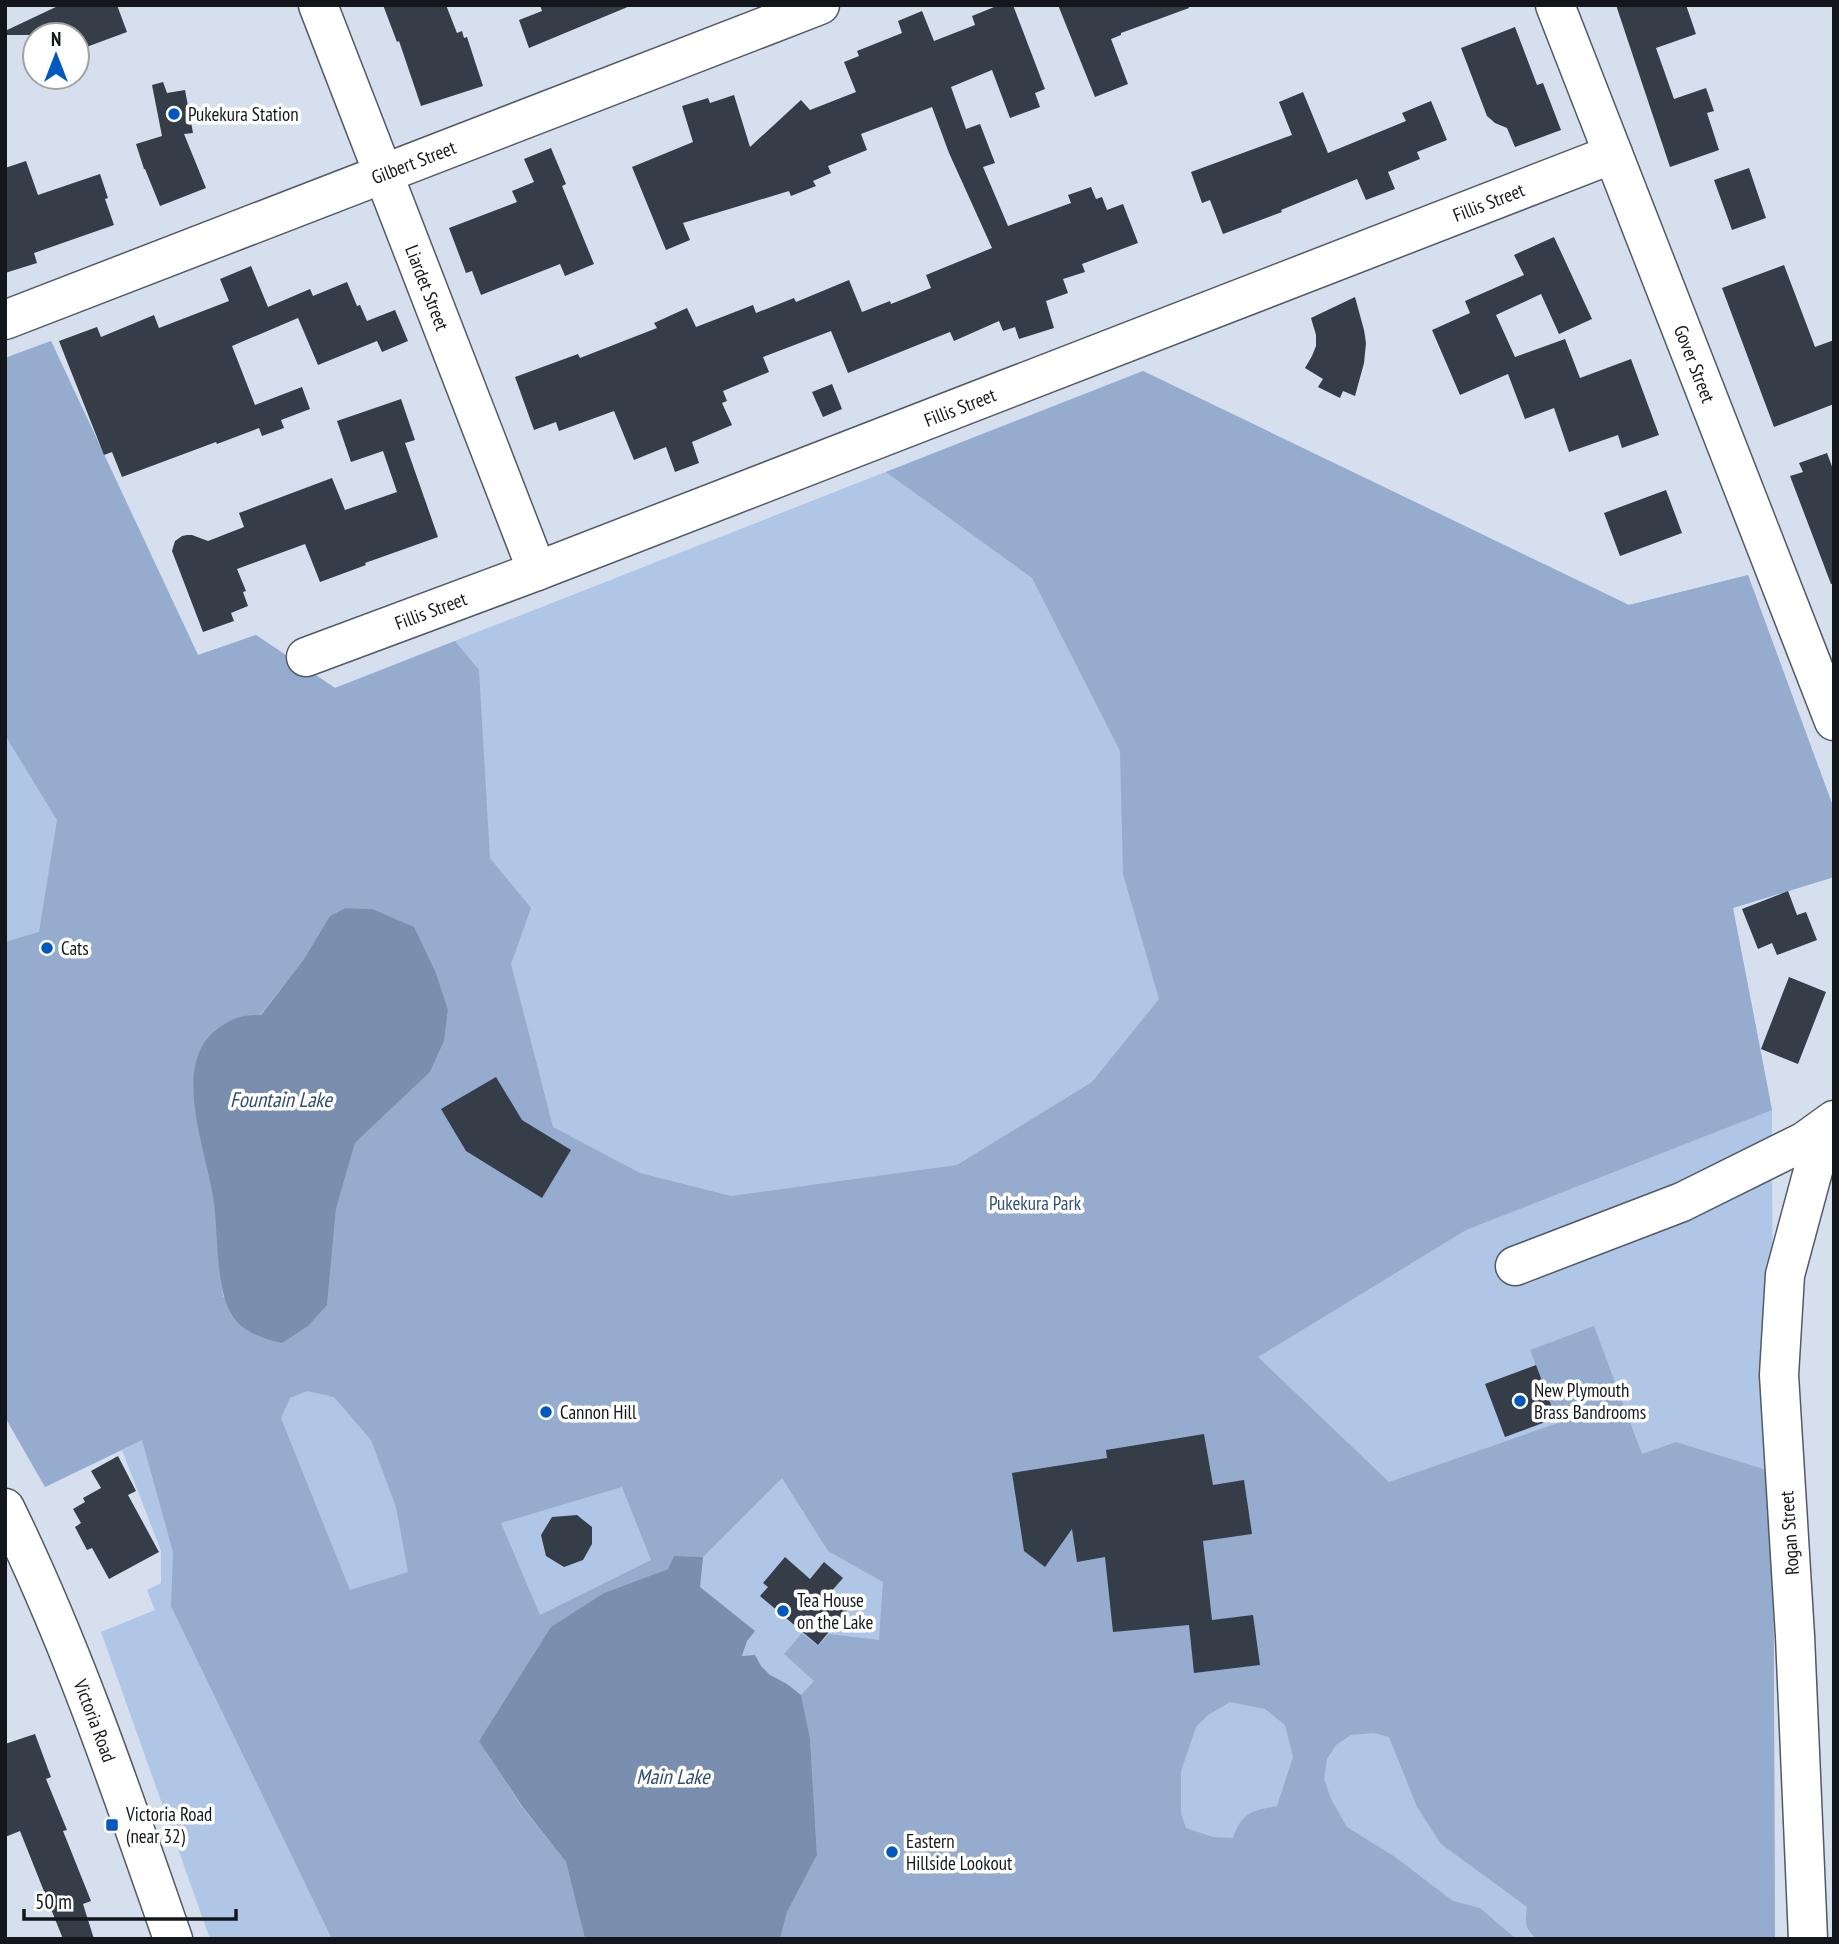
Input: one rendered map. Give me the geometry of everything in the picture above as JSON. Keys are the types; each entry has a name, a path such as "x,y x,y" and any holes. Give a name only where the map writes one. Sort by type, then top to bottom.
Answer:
{"street":[{"name":"Liardet Street","path":"318,5 537,571"},
{"name":"Gilbert Street","path":"5,320 820,5"},
{"name":"Gover Street","path":"1555,5 1834,721"},
{"name":"Fillis Street","path":"306,657 537,571 1613,154"},
{"path":"1515,1266 1682,1202 1805,1141 1834,1121"},
{"name":"Rogan Street","path":"1808,1939 1795,1636 1779,1375 1785,1275 1814,1167 1834,1137"},
{"name":"Victoria Road","path":"5,1508 37,1575 105,1744 173,1939"}],"green space":[{"name":"Pukekura Park","path":"51,341 198,655 256,635 335,688 1143,371 1629,605 1748,575 1834,809 1834,877 1733,908 1772,1110 1775,1939 210,1939 101,1632 155,1610 147,1590 161,1583 161,1551 122,1450 45,1487 5,1417 5,358"},
{"name":"Pukekura Park","path":"51,341 198,655 256,635 335,688 455,641 479,670 490,858 531,908 511,964 553,1127 640,1173 731,1196 957,1165 1092,1082 1159,999 1123,874 1120,751 1032,578 886,472 1143,371 1629,605 1748,575 1834,809 1834,877 1733,908 1772,1110 1466,1230 1258,1357 1389,1482 1558,1423 1530,1350 1594,1326 1642,1454 1676,1442 1773,1472 1775,1939 1537,1939 1526,1925 1527,1907 1441,1844 1417,1807 1389,1737 1374,1733 1351,1735 1336,1745 1327,1759 1324,1779 1331,1799 1347,1827 1395,1857 1453,1901 1480,1908 1516,1939 780,1939 787,1912 817,1855 810,1738 801,1695 814,1681 784,1654 802,1633 818,1646 829,1634 879,1640 883,1582 828,1551 782,1478 703,1557 674,1556 668,1569 604,1593 479,1740 521,1806 566,1862 585,1939 332,1939 171,1606 173,1552 142,1440 45,1487 5,1417 5,942 39,932 57,820 5,735 5,358","holes":["344,908 372,909 436,973 448,1010 444,1041 430,1072 355,1143 336,1209 327,1305 223,1297 214,1201 260,1015 304,959 330,916","307,1391 334,1397 371,1440 396,1507 408,1572 350,1590 281,1418 290,1398","622,1487 651,1560 540,1615 501,1523","1230,1702 1265,1709 1285,1725 1293,1757 1277,1806 1249,1814 1240,1823 1233,1838 1213,1837 1186,1828 1181,1814 1181,1771 1196,1727 1208,1715"]}],"water":[{"name":"Fountain Lake","path":"345,908 372,909 414,927 436,973 448,1010 444,1041 430,1072 355,1143 336,1209 327,1305 308,1326 282,1343 261,1337 242,1326 227,1305 220,1277 211,1184 196,1113 193,1089 195,1066 202,1046 216,1030 237,1018 261,1015 304,959 330,916"},
{"name":"Main Lake","path":"674,1556 703,1557 700,1587 755,1631 747,1641 742,1656 755,1655 770,1675 801,1695 810,1738 817,1855 787,1912 780,1939 585,1939 566,1862 522,1806 479,1741 551,1627 604,1593 668,1569"}],"building":[{"path":"60,5 117,5 127,32 91,45 91,21 26,21"},
{"path":"383,5 446,5 457,33 462,31 464,38 467,37 483,86 421,106 399,41 397,42"},
{"path":"540,5 630,6 529,48 519,20 542,11"},
{"path":"999,5 1013,5 1045,89 1035,93 1040,107 1010,118 992,70 951,87 966,129 980,124 995,163 983,167 1008,226 1071,203 1068,195 1091,187 1096,199 1102,197 1107,210 1123,204 1138,243 1082,264 1085,272 1063,279 1068,293 1046,301 1054,328 1019,339 1015,327 1003,331 999,321 954,341 950,332 848,373 831,331 763,357 769,372 723,391 727,401 722,403 732,425 692,442 699,463 675,472 666,447 634,460 614,411 559,431 556,422 534,430 515,377 578,354 580,358 657,328 654,323 687,308 696,327 753,305 756,313 794,298 796,302 849,280 862,312 931,288 926,275 992,248 949,153 932,107 861,134 867,150 828,166 831,173 813,181 816,186 791,196 789,191 683,223 690,240 666,250 632,167 693,142 682,106 708,98 710,103 734,95 750,147 801,100 810,110 856,92 844,62 859,56 857,51 902,33 898,21 922,11 934,41 975,25 972,16"},
{"path":"1058,5 1188,5 1189,8 1111,39 1128,84 1095,97"},
{"path":"1616,5 1686,5 1696,34 1656,48 1674,99 1706,88 1714,111 1707,113 1719,150 1670,167"},
{"path":"21,23 21,35 5,35 5,31"},
{"path":"1515,27 1537,85 1543,83 1561,130 1515,147 1507,128 1487,116 1461,48"},
{"path":"163,82 167,93 185,90 193,133 184,134 206,188 160,206 136,144 162,136 152,85"},
{"path":"1303,92 1328,153 1406,121 1402,113 1431,101 1447,140 1417,152 1420,159 1388,172 1395,189 1366,200 1357,179 1223,234 1210,200 1202,203 1191,172 1292,135 1279,102"},
{"path":"551,148 566,184 562,186 594,264 565,276 560,264 481,295 472,271 466,273 449,228 517,202 512,191 534,182 524,159"},
{"path":"26,161 38,195 100,174 114,225 34,253 37,263 5,273 5,168"},
{"path":"1749,168 1766,218 1732,230 1714,180"},
{"path":"1554,237 1592,319 1559,334 1541,294 1496,315 1515,357 1565,339 1580,378 1631,359 1659,435 1622,448 1618,435 1569,452 1554,408 1525,419 1508,374 1460,395 1432,330 1470,313 1465,301 1524,275 1514,255"},
{"path":"1784,265 1815,347 1834,340 1834,404 1774,427 1722,288"},
{"path":"251,266 268,307 310,289 313,296 347,282 367,321 395,310 408,341 382,352 377,341 318,365 298,318 232,346 255,405 302,387 310,409 281,420 284,428 262,436 259,428 122,477 112,452 104,455 59,341 97,327 101,337 154,315 159,328 229,301 220,279"},
{"path":"1355,297 1366,343 1364,363 1355,396 1343,391 1340,398 1318,387 1323,379 1305,368 1316,346 1311,318"},
{"path":"832,384 842,409 823,417 812,392"},
{"path":"401,399 415,440 405,443 438,537 320,582 305,544 237,569 246,591 243,592 248,606 231,613 234,621 203,632 172,551 175,541 182,536 192,535 208,541 244,527 239,513 332,478 345,510 397,492 383,451 351,462 337,421"},
{"path":"1827,453 1834,472 1834,584 1831,584 1790,476 1803,472 1799,463"},
{"path":"1666,490 1682,533 1620,556 1604,513"},
{"path":"1788,891 1797,915 1806,912 1817,940 1777,955 1772,943 1758,949 1742,909"},
{"path":"1789,977 1826,992 1798,1064 1761,1049"},
{"path":"496,1077 522,1120 571,1150 542,1198 466,1151 441,1109"},
{"name":"New Plymouth Brass Bandrooms","path":"1536,1365 1556,1418 1505,1437 1485,1384"},
{"path":"1204,1434 1213,1485 1244,1480 1252,1534 1203,1541 1212,1620 1253,1615 1260,1665 1194,1673 1189,1625 1113,1632 1105,1557 1077,1562 1072,1529 1045,1567 1024,1551 1012,1473 1107,1458 1106,1450"},
{"path":"118,1456 136,1491 128,1495 159,1552 109,1579 92,1548 87,1550 75,1527 81,1523 73,1509 85,1502 83,1498 101,1488 91,1471"},
{"path":"577,1515 592,1527 592,1544 583,1560 564,1567 546,1556 541,1535 552,1517"},
{"path":"785,1557 810,1579 824,1562 843,1578 830,1593 848,1609 818,1645 760,1596 768,1587 763,1583"},
{"path":"35,1734 51,1777 46,1779 67,1830 63,1831 91,1901 83,1904 94,1939 63,1939 20,1831 5,1837 5,1744"}],"place":[{"name":"Pukekura Station","path":"174,114"},
{"name":"Cats","path":"47,948"},
{"name":"New Plymouth Brass Bandrooms","path":"1520,1401"},
{"name":"Cannon Hill","path":"546,1412"},
{"name":"Tea House on the Lake","path":"783,1611"},
{"name":"Victoria Road (near 32)","path":"112,1825"},
{"name":"Eastern Hillside Lookout","path":"892,1852"}]}
